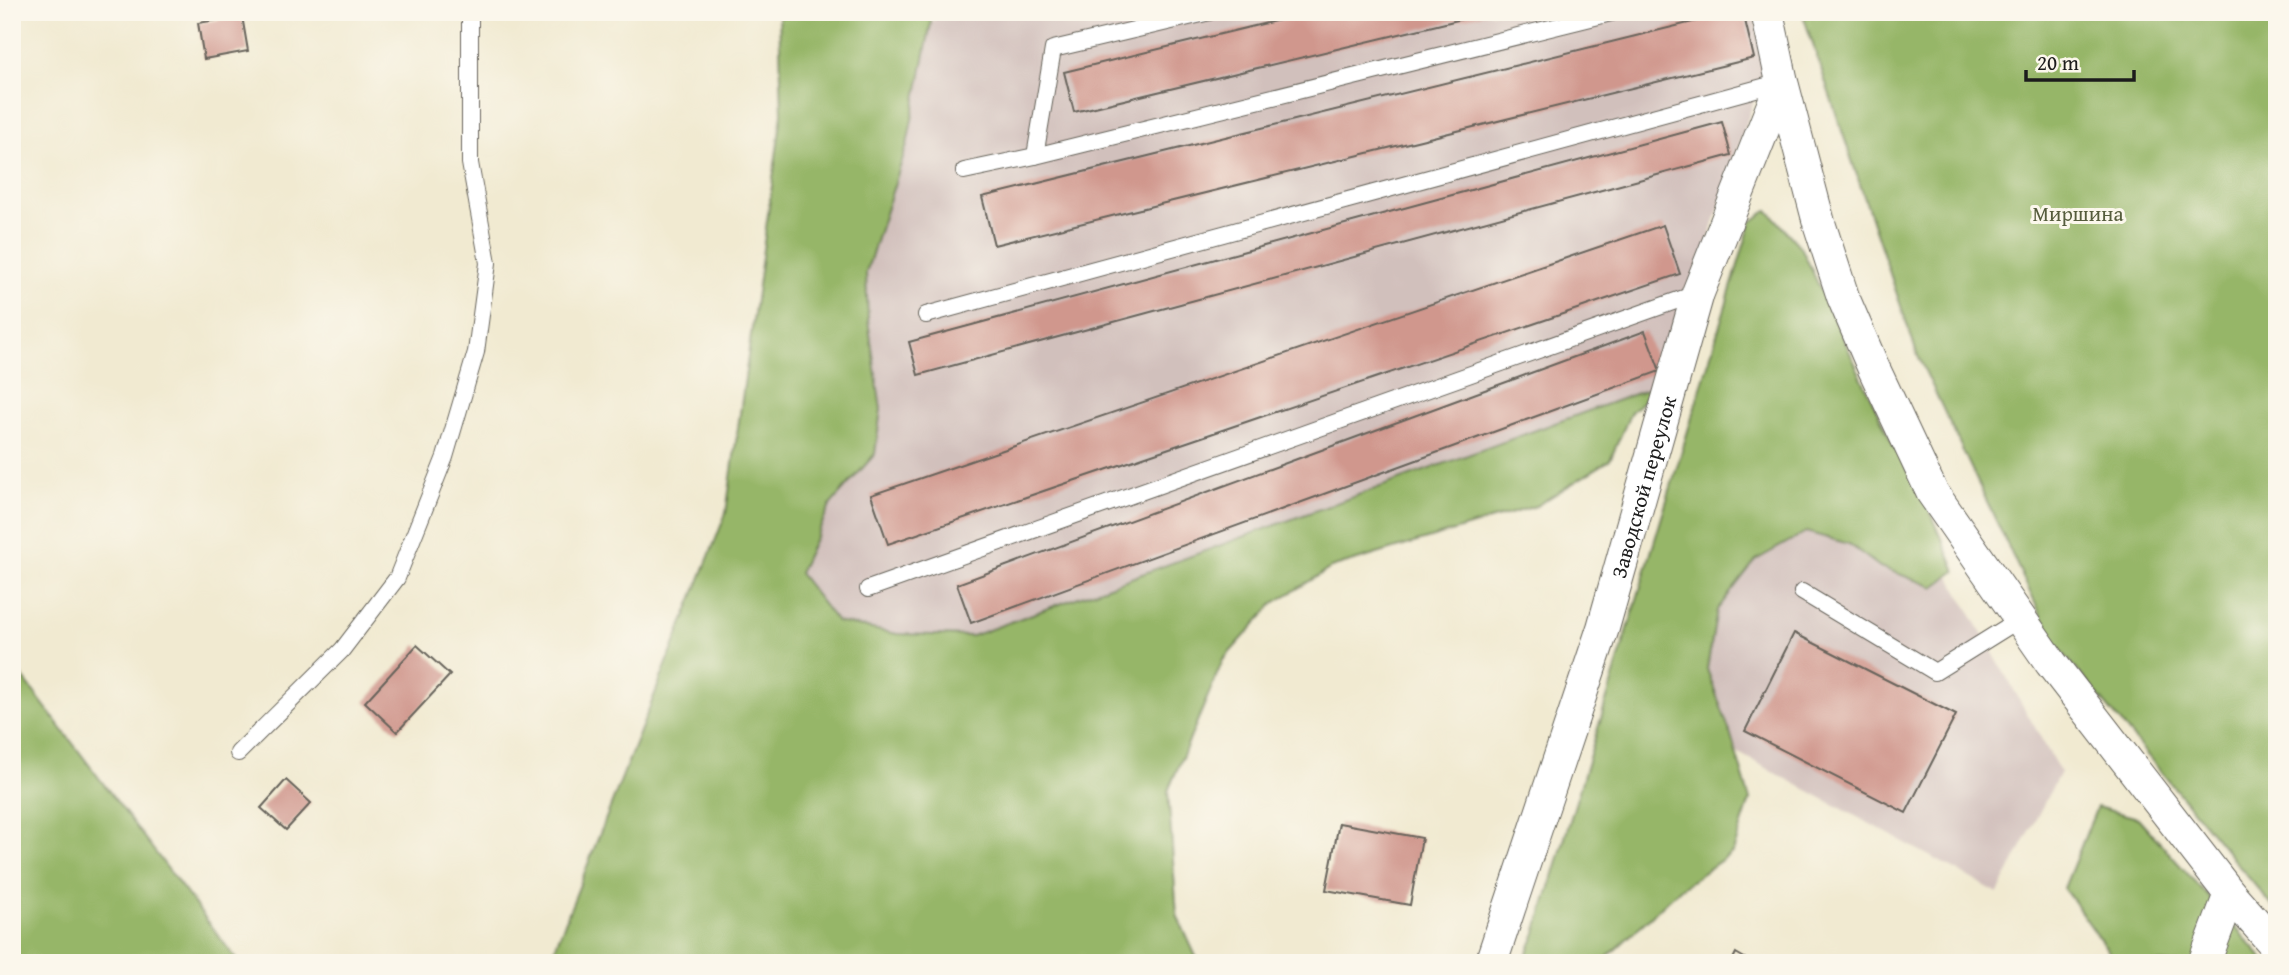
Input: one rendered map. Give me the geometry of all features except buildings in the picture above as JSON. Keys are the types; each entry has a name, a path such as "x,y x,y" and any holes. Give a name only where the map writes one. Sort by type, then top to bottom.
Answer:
{"street":[{"path":"1767,12 1782,82 1819,223 1843,298 1933,492 2059,674 2230,894 2277,947"},
{"name":"Заводской переулок","path":"1491,963 1603,628 1698,293 1782,82"},
{"path":"2204,963 2230,894"}],"lane":[{"path":"238,754 342,650 397,578 445,457 476,352 488,263 470,163 470,12"},
{"path":"1035,156 1052,49 1210,12"},
{"path":"964,172 1615,12"},
{"path":"926,315 1782,82"},
{"path":"868,589 1698,293"},
{"path":"1802,592 1935,671 2020,619"}],"shaded area":[{"path":"941,12 1754,12 1764,69 1662,384 972,636 897,634 837,622 799,573 831,504 875,454 866,273 907,145 931,23"},
{"path":"1827,358 2060,772 1998,893 1635,697"}],"green space":[{"path":"779,12 930,12 931,23 907,145 866,273 868,320 881,409 875,454 831,504 799,573 837,622 897,634 972,636 1662,384 1631,412 1610,460 1536,506 1331,568 1274,603 1223,660 1168,791 1177,915 1199,963 549,963 726,513 782,114"},
{"name":"Миршина","path":"1802,12 2277,12 2277,912 2053,641 1917,354"},
{"path":"1768,210 1802,249 1891,441 1928,506 1956,571 1934,587 1880,567 1849,544 1806,532 1756,560 1717,610 1707,669 1730,732 1750,800 1733,852 1681,888 1601,963 1523,963 1536,933 1751,222"},
{"path":"12,663 239,963 12,963"},
{"path":"2097,807 2138,818 2267,963 2117,963 2064,888"}]}
